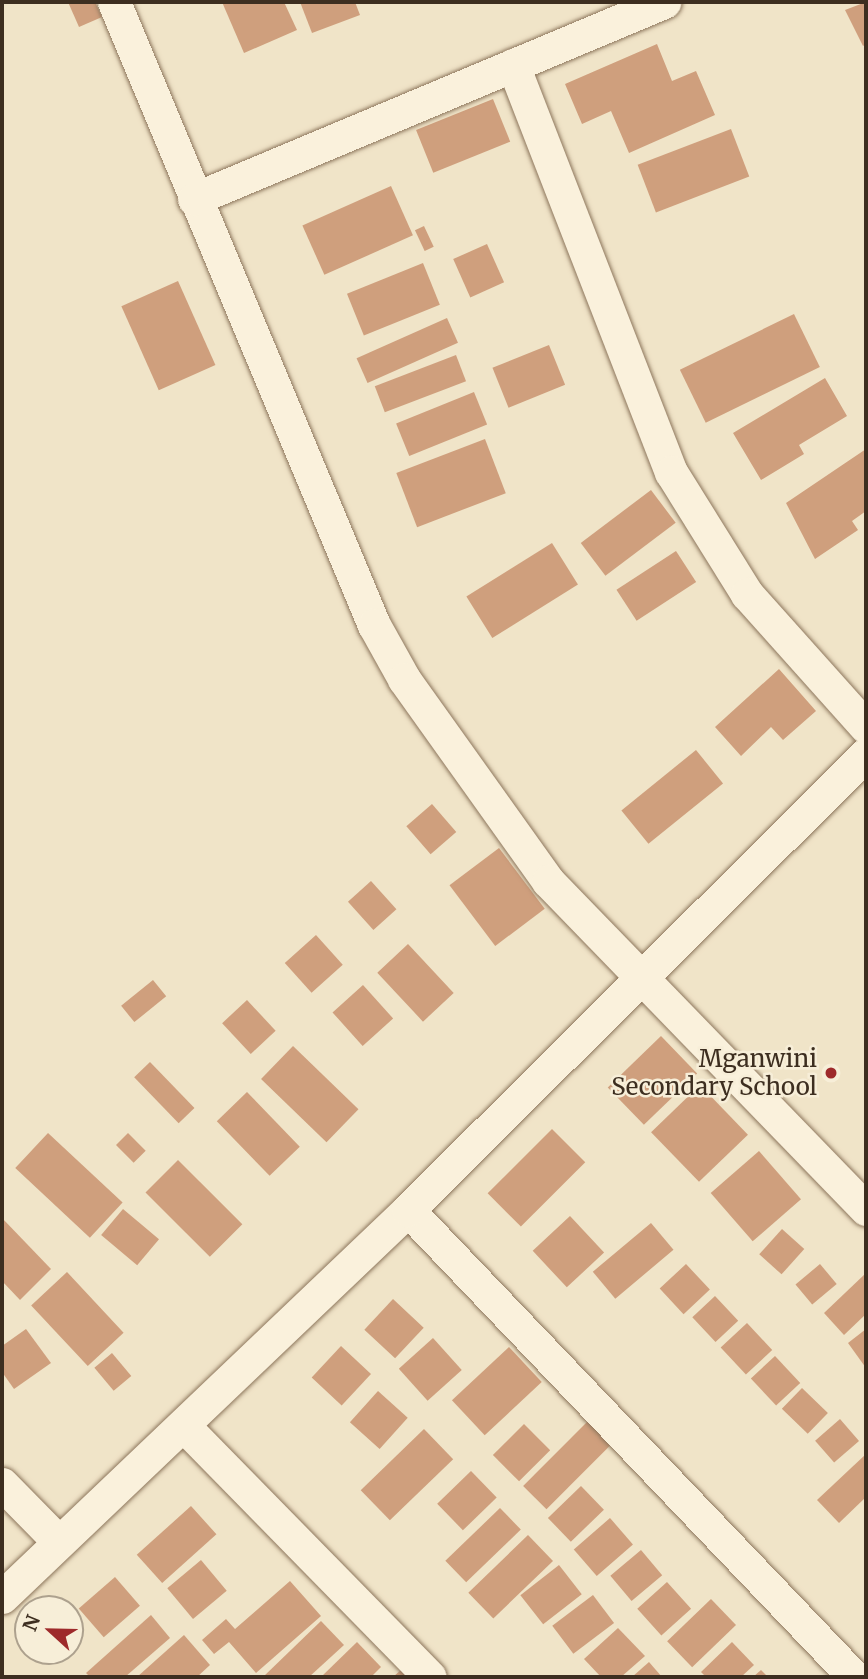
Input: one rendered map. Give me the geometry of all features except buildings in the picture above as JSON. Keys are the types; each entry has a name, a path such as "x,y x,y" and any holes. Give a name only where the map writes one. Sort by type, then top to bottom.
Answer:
{"street":[{"path":"114,2 374,625 404,679 548,881 639,981 866,1209"},
{"path":"194,199 664,2"},
{"path":"513,65 671,472 747,594 866,727"},
{"path":"2,1597 408,1210 866,754"},
{"path":"408,1210 854,1677"},
{"path":"184,1426 430,1677"},
{"path":"2,1484 59,1542"}],"place":[{"name":"Mganwini Secondary School","path":"831,1073"}]}
